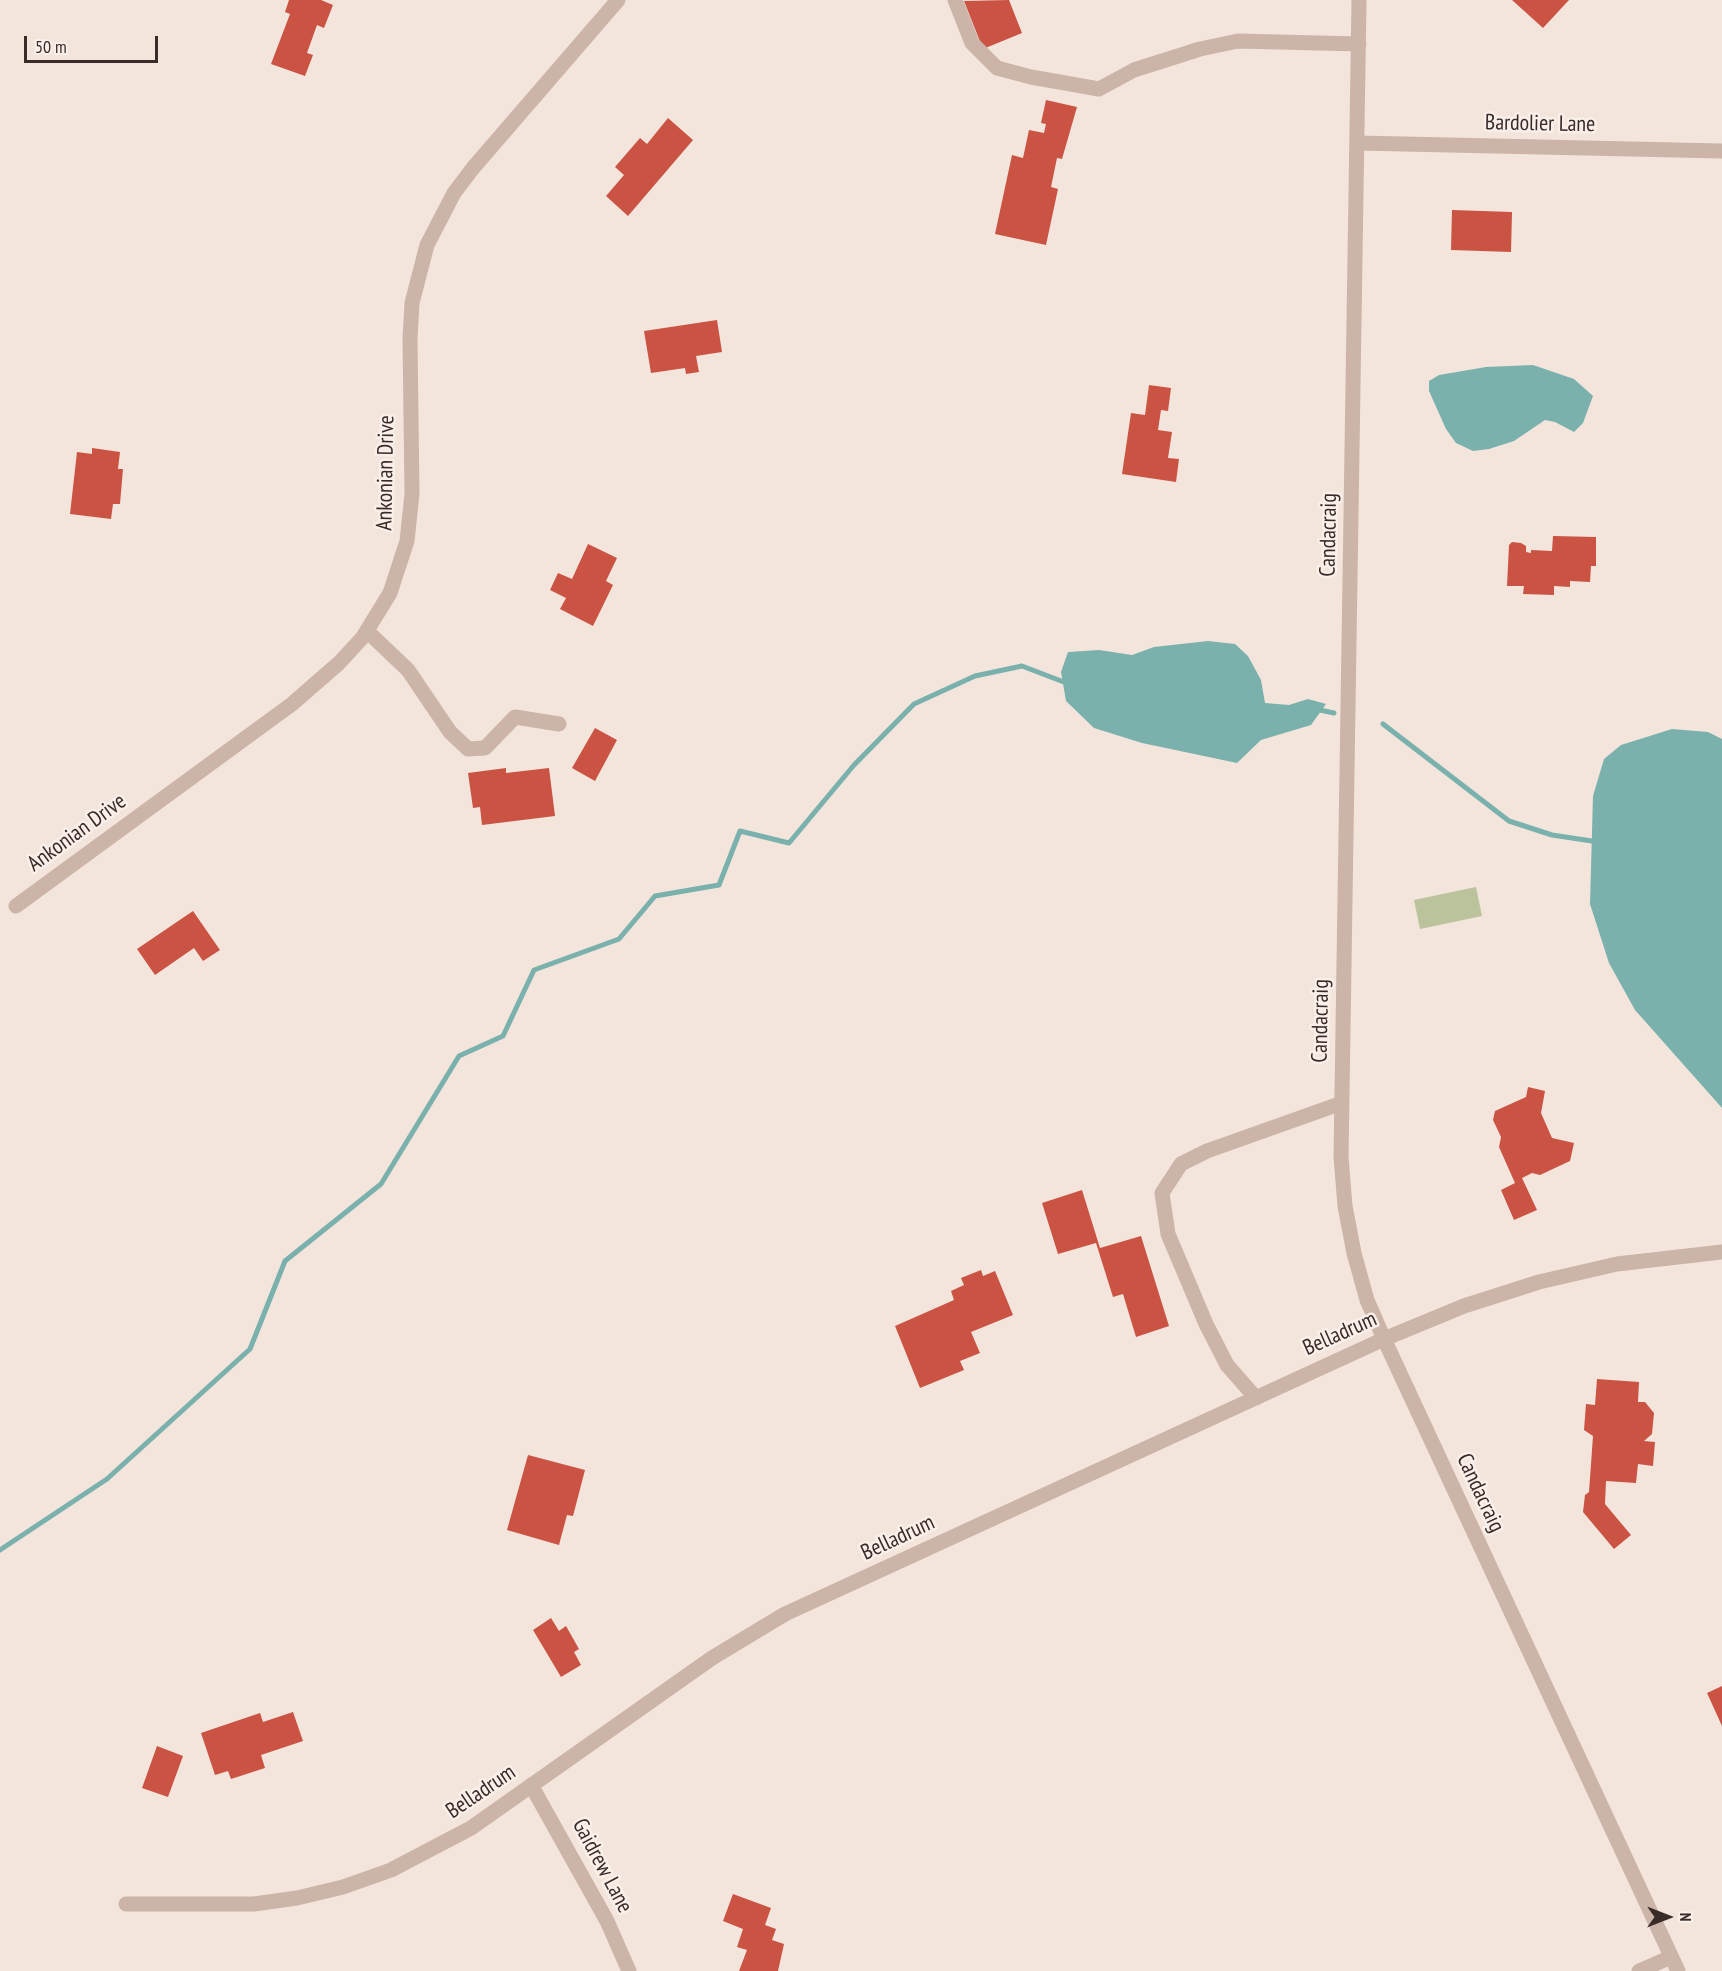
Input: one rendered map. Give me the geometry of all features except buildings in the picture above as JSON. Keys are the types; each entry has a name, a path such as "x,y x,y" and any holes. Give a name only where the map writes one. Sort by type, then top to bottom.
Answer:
{"street":[{"name":"Ankonian Drive","path":"16,906 292,704 339,663 367,631 390,593 408,541 412,494 410,339 412,303 427,245 454,193 473,168 618,0"},
{"path":"955,0 972,43 997,68 1031,77 1099,88 1134,70 1200,49 1238,41 1359,44"},
{"name":"Candacraig","path":"1359,0 1341,1157 1345,1206 1354,1253 1367,1300 1675,1964"},
{"name":"Bardolier Lane","path":"1358,143 1722,151"},
{"path":"367,631 408,670 450,732 468,749 485,748 515,717 560,724"},
{"path":"1256,1398 1227,1365 1206,1324 1168,1234 1162,1193 1181,1164 1198,1155 1342,1103"},
{"name":"Belladrum","path":"126,1904 254,1904 297,1898 343,1887 391,1870 435,1849 531,1785 712,1658 786,1614 1384,1339 1464,1306 1539,1282 1617,1264 1722,1252"},
{"name":"Gaidrew Lane","path":"531,1785 607,1921 629,1971"},
{"path":"1639,1971 1675,1964"}],"green space":[{"path":"1476,887 1482,916 1420,929 1414,900"}],"water":[{"path":"1533,365 1574,379 1593,396 1583,423 1574,432 1555,422 1545,420 1514,441 1489,449 1473,451 1456,443 1446,429 1429,391 1429,381 1439,375 1486,367"},
{"path":"1208,641 1235,644 1248,656 1261,680 1265,703 1289,705 1308,699 1326,704 1311,725 1261,740 1237,763 1142,743 1094,728 1066,701 1061,672 1068,652 1099,650 1132,655 1154,647"},
{"path":"1672,729 1708,732 1722,739 1722,1108 1635,1010 1609,963 1590,904 1593,796 1604,759 1621,745"}],"waterway":[{"path":"0,1550 107,1479 250,1349 285,1261 381,1184 459,1056 503,1036 534,970 619,939 655,896 719,885 740,831 789,843 854,765 914,704 975,676 1022,666 1069,684"},
{"path":"1315,709 1334,713"},
{"path":"1383,724 1509,821 1552,835 1592,841"}]}
